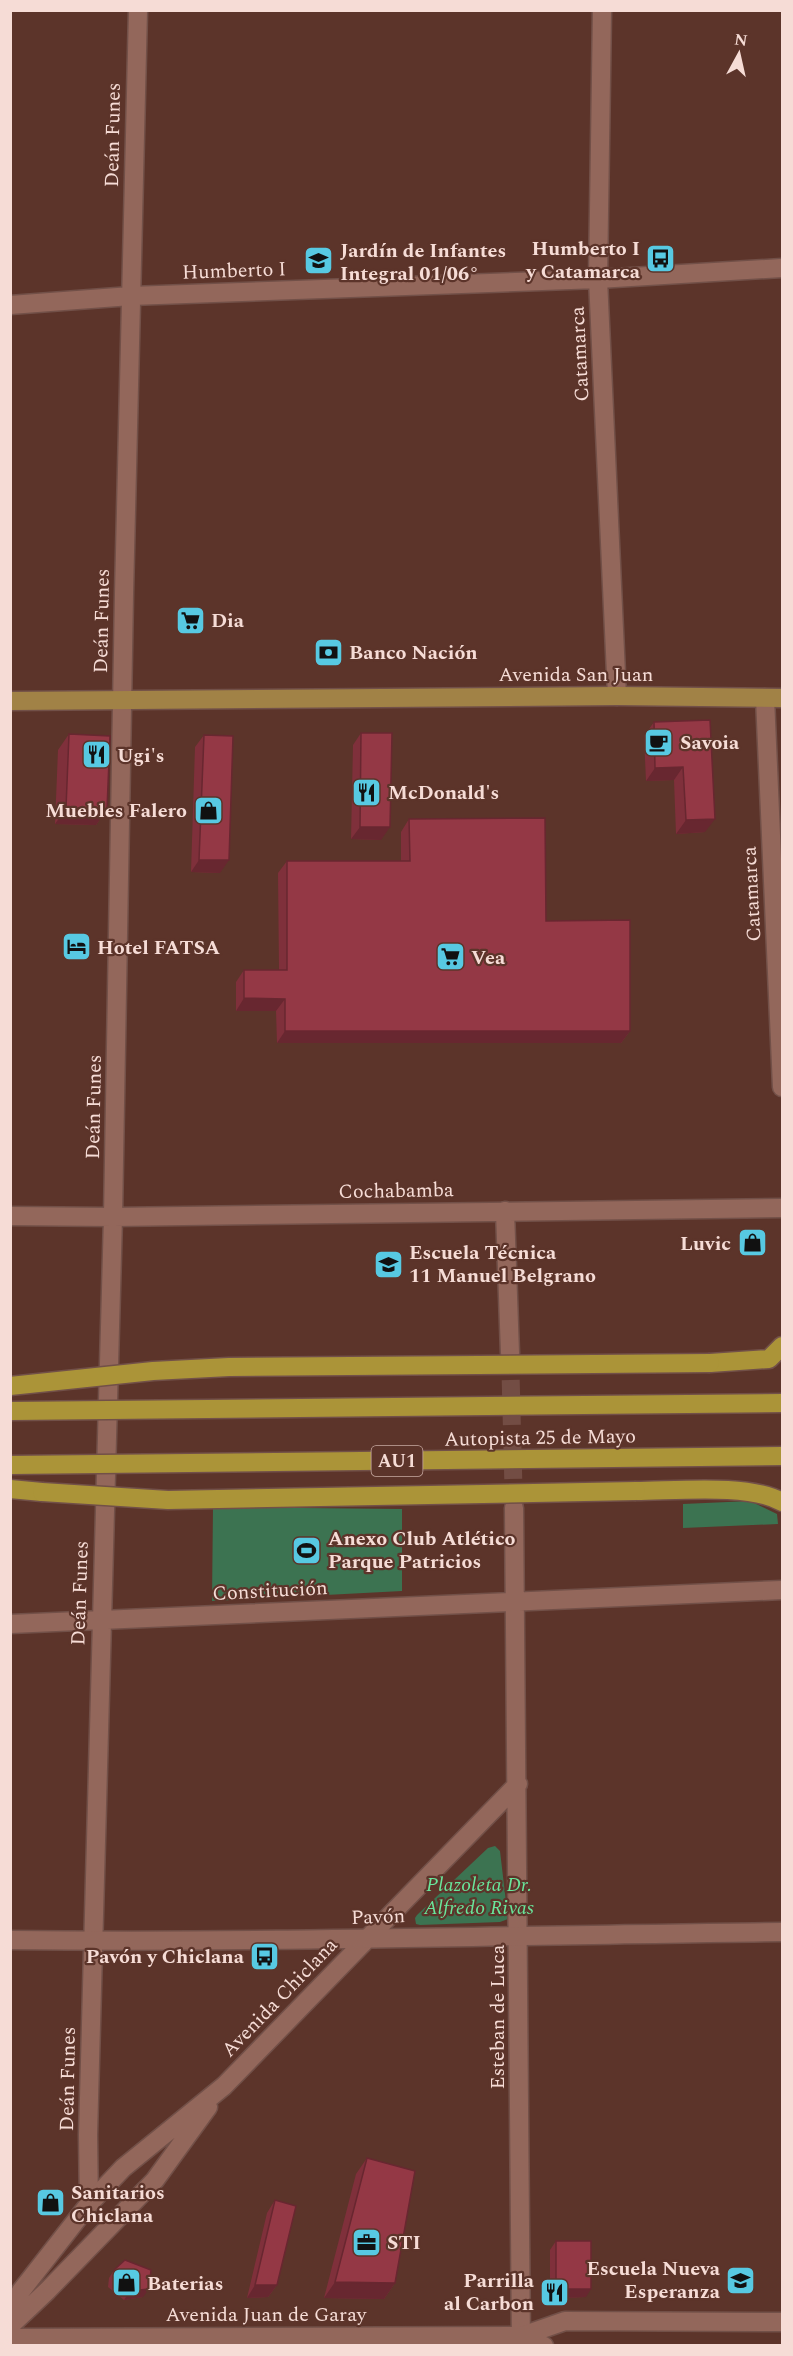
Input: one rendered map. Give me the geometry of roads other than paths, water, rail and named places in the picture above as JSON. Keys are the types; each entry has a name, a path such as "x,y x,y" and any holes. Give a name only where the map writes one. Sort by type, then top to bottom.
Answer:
{"highway":[{"path":"10,1386 153,1371 229,1367 710,1364 769,1359 783,1346"},
{"name":"Autopista 25 de Mayo","path":"10,1411 783,1403"},
{"name":"Autopista 25 de Mayo","path":"10,1465 783,1456"},
{"path":"10,1489 168,1500 734,1491 753,1493 783,1502"}],"main road":[{"name":"Avenida San Juan","path":"10,701 617,696 774,698"}],"street":[{"name":"Deán Funes","path":"89,2204 88,2135 113,1217 138,10"},
{"name":"Catamarca","path":"602,10 598,279 617,696"},
{"name":"Humberto I","path":"10,305 131,296 598,279 783,268"},
{"name":"Catamarca","path":"774,698 783,1087"},
{"name":"Cochabamba","path":"10,1216 113,1217 783,1208"},
{"path":"505,1211 510,1353"},
{"name":"Esteban de Luca","path":"514,1508 521,2341"},
{"name":"Constitución","path":"10,1624 783,1590"},
{"name":"Avenida Chiclana","path":"10,2312 21,2291 89,2204 123,2169 224,2086 518,1784"},
{"name":"Pavón","path":"10,1940 366,1940 519,1935 783,1932"},
{"name":"Avenida Chiclana","path":"10,2326 155,2180 224,2086"},
{"name":"Avenida Juan de Garay","path":"521,2341 565,2321 783,2322"},
{"name":"Avenida Juan de Garay","path":"10,2338 521,2341 544,2346"}],"tunnel":[{"path":"510,1353 514,1508"}],"place":[{"name":"Humberto I y Catamarca","path":"661,259"},
{"name":"Jardín de Infantes Integral 01/06°","path":"319,261"},
{"name":"Dia","path":"190,620"},
{"name":"Banco Nación","path":"328,652"},
{"name":"Savoia","path":"659,742"},
{"name":"Ugi's","path":"96,755"},
{"name":"McDonald's","path":"367,792"},
{"name":"Muebles Falero","path":"208,810"},
{"name":"Hotel FATSA","path":"76,947"},
{"name":"Vea","path":"450,957"},
{"name":"Luvic","path":"752,1243"},
{"name":"Escuela Técnica 11 Manuel Belgrano","path":"388,1264"},
{"name":"Anexo Club Atlético Parque Patricios","path":"307,1550"},
{"name":"Pavón y Chiclana","path":"265,1956"},
{"name":"Sanitarios Chiclana","path":"50,2203"},
{"name":"STI","path":"366,2242"},
{"name":"Escuela Nueva Esperanza","path":"741,2280"},
{"name":"Baterias","path":"126,2283"},
{"name":"Parrilla al Carbon","path":"555,2292"}],"park label":[{"name":"Plazoleta Dr. Alfredo Rivas","path":"479,1896"}]}
